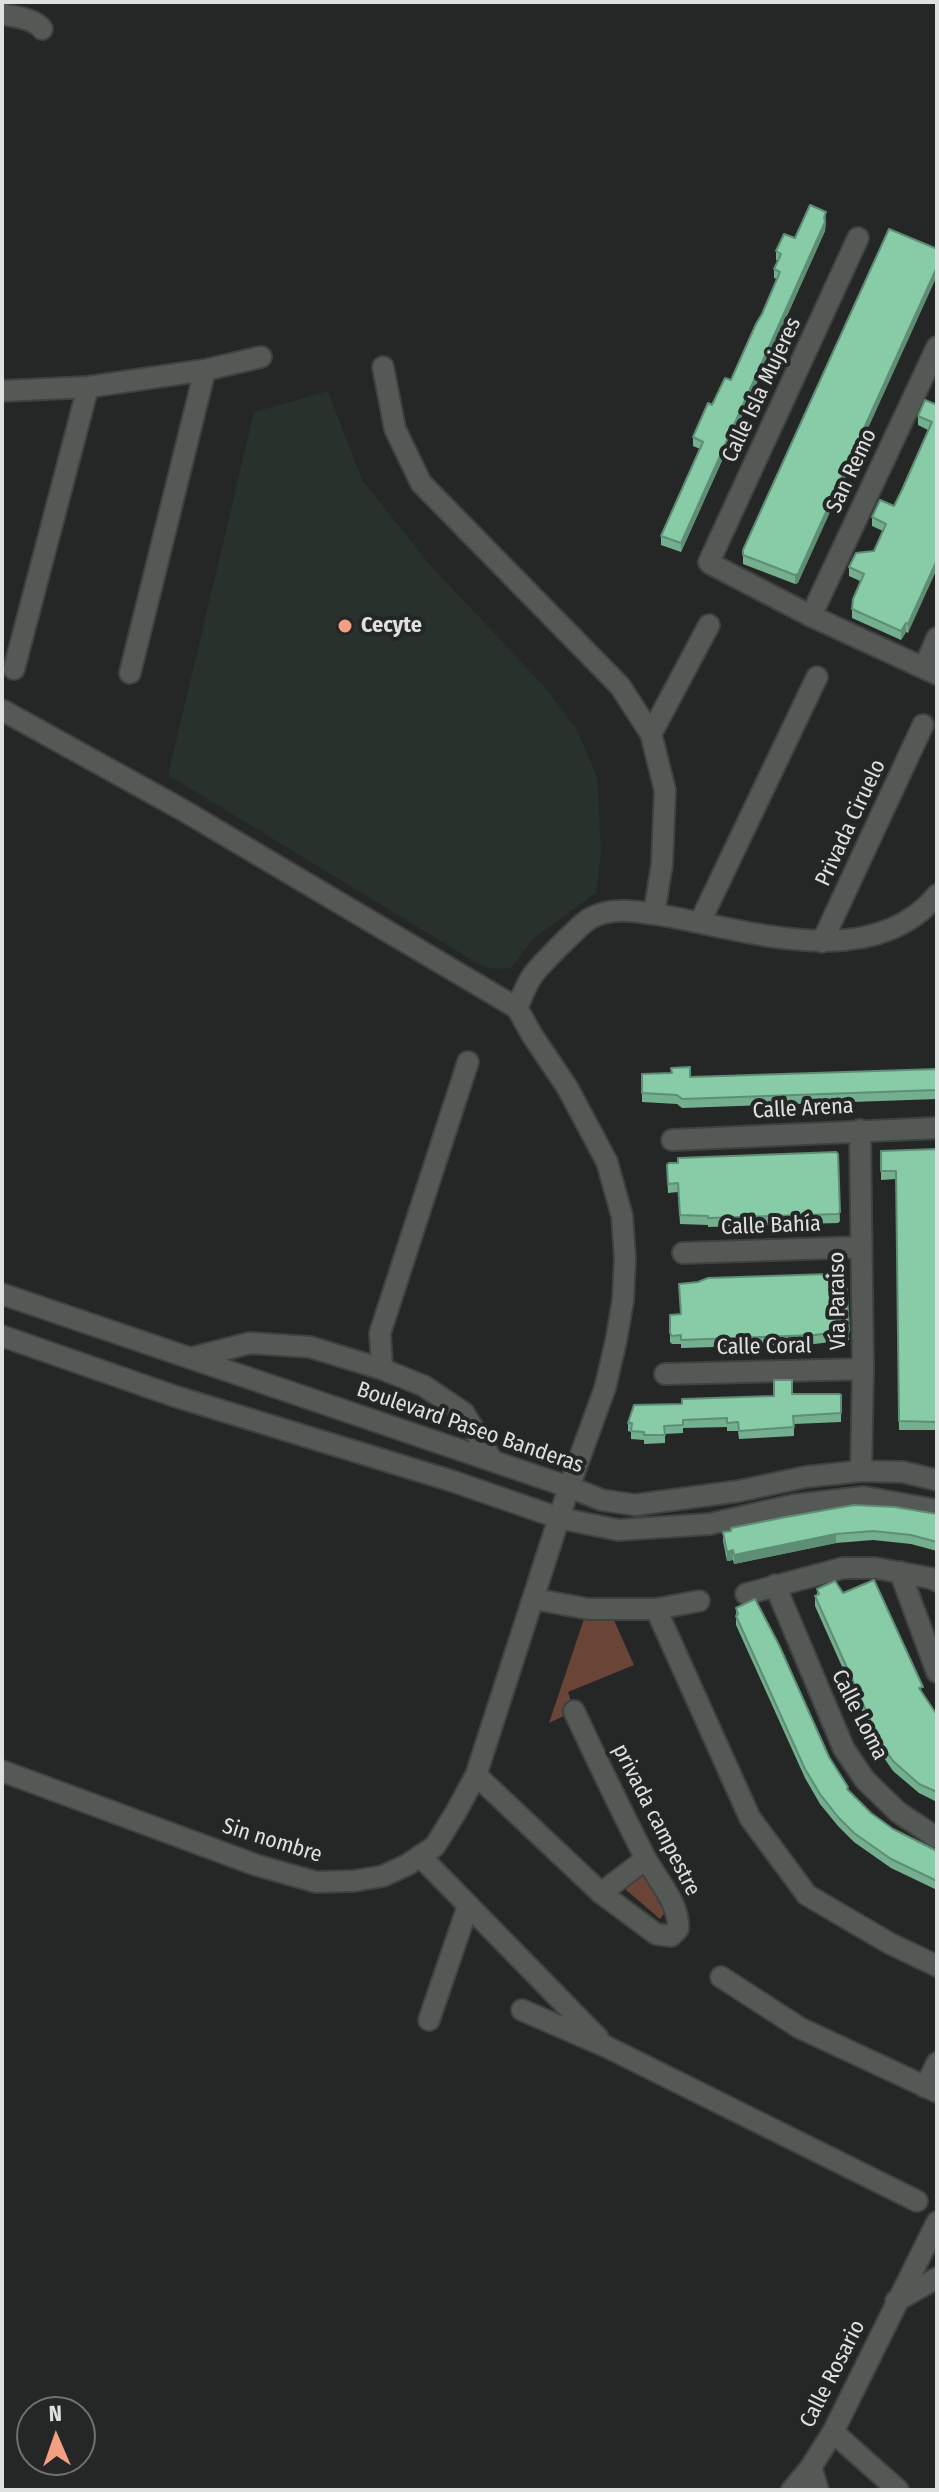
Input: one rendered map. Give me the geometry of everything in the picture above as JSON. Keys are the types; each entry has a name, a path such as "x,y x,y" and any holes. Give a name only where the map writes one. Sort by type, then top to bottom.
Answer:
{"street":[{"path":"2,14 33,21 42,29"},
{"name":"Calle Isla Mujeres","path":"811,616 709,562 858,238"},
{"name":"San Remo","path":"811,616 937,347"},
{"path":"2,391 88,387 205,370 261,357"},
{"path":"383,367 395,429 421,483 620,686 651,734 665,790 662,864 654,914"},
{"path":"130,673 205,370"},
{"path":"14,669 88,387"},
{"path":"811,616 930,671 937,638"},
{"path":"651,734 709,625"},
{"path":"700,922 817,677"},
{"path":"2,710 181,809 517,1008 532,975 588,919 611,911 636,911 822,942 879,933 899,925 935,900"},
{"name":"Privada Ciruelo","path":"822,942 923,725"},
{"name":"Sin nombre","path":"2,1771 256,1865 316,1882 383,1876 435,1846 476,1775 569,1487 605,1388 623,1300 625,1258 622,1216 607,1162 567,1087 517,1008"},
{"path":"382,1369 380,1333 468,1062"},
{"name":"Calle Arena","path":"672,1140 937,1128"},
{"name":"Vía Paraiso","path":"860,1130 861,1471"},
{"name":"Calle Bahía","path":"683,1253 861,1247"},
{"name":"Boulevard Paseo Banderas","path":"2,1294 602,1500 635,1505 861,1471 903,1472 937,1480"},
{"path":"349,1359 380,1333"},
{"path":"2,1336 174,1396 452,1481 559,1518 618,1530 710,1524 794,1505 864,1497 937,1510"},
{"path":"191,1358 250,1343 310,1347 382,1369 424,1386 464,1413 492,1460"},
{"name":"Calle Coral","path":"665,1374 863,1369"},
{"path":"746,1594 843,1568 875,1568 937,1581"},
{"path":"900,1572 937,1672"},
{"name":"Calle Loma","path":"775,1585 844,1749 865,1780 898,1812 937,1838"},
{"path":"534,1599 589,1609 656,1609 699,1601"},
{"path":"656,1609 750,1818 807,1895 889,1943 937,1966"},
{"name":"privada campestre","path":"476,1775 601,1893 656,1934 671,1936 678,1929 679,1919 646,1859 574,1711"},
{"path":"420,1856 607,2047"},
{"path":"601,1893 646,1859"},
{"path":"429,2020 468,1906"},
{"path":"721,1977 800,2028 931,2089 937,2063"},
{"path":"522,2010 607,2047 917,2201"},
{"name":"Calle Rosario","path":"792,2490 833,2432 937,2222"},
{"path":"896,2301 937,2278"},
{"path":"833,2432 898,2490"},
{"path":"811,2467 818,2490"}],"shaded area":[{"name":"Cecyte","path":"328,391 362,480 431,566 543,685 576,728 597,777 601,851 596,893 534,938 511,968 493,969 480,965 168,775 254,412"},
{"path":"585,1616 613,1618 634,1665 568,1692 574,1711 549,1723"},
{"path":"642,1873 667,1910 660,1919 625,1889"}],"building":[{"path":"810,205 826,212 825,222 681,543 661,536 703,442 693,437 708,403 712,405 725,378 731,380 780,272 774,269 781,254 776,251 784,234 795,238"},
{"path":"889,229 937,249 937,267 795,575 743,555 743,550"},
{"path":"925,400 937,405 937,560 908,624 901,631 852,609 864,574 849,567 856,553 874,551 886,524 872,517 880,500 894,506 902,490 932,422 918,416"},
{"path":"690,1067 690,1077 937,1069 937,1090 682,1099 677,1095 642,1093 642,1074 672,1073 671,1068"},
{"path":"937,1149 937,1422 899,1421 896,1171 881,1171 881,1151"},
{"path":"836,1152 838,1214 708,1218 680,1215 678,1183 668,1184 667,1165 678,1163 678,1158"},
{"path":"846,1276 849,1331 681,1340 681,1335 672,1336 670,1333 670,1315 681,1314 679,1284 708,1278"},
{"path":"774,1380 792,1380 792,1394 839,1394 841,1413 793,1416 794,1427 739,1431 738,1422 727,1423 727,1418 683,1420 683,1425 664,1426 665,1435 644,1435 644,1432 631,1431 632,1423 628,1423 634,1405 682,1404 682,1399 774,1396"},
{"path":"854,1505 895,1507 937,1514 937,1542 911,1535 873,1531 836,1534 734,1555 733,1550 727,1552 723,1532 731,1531 731,1528"},
{"path":"874,1580 923,1687 919,1688 937,1715 937,1792 919,1784 893,1761 880,1742 815,1596 819,1594 817,1589 835,1581 843,1593"},
{"path":"755,1599 847,1789 893,1829 937,1851 937,1881 891,1859 854,1833 820,1794 805,1769 736,1616 736,1608"}],"place":[{"name":"Cecyte","path":"345,626"}]}
